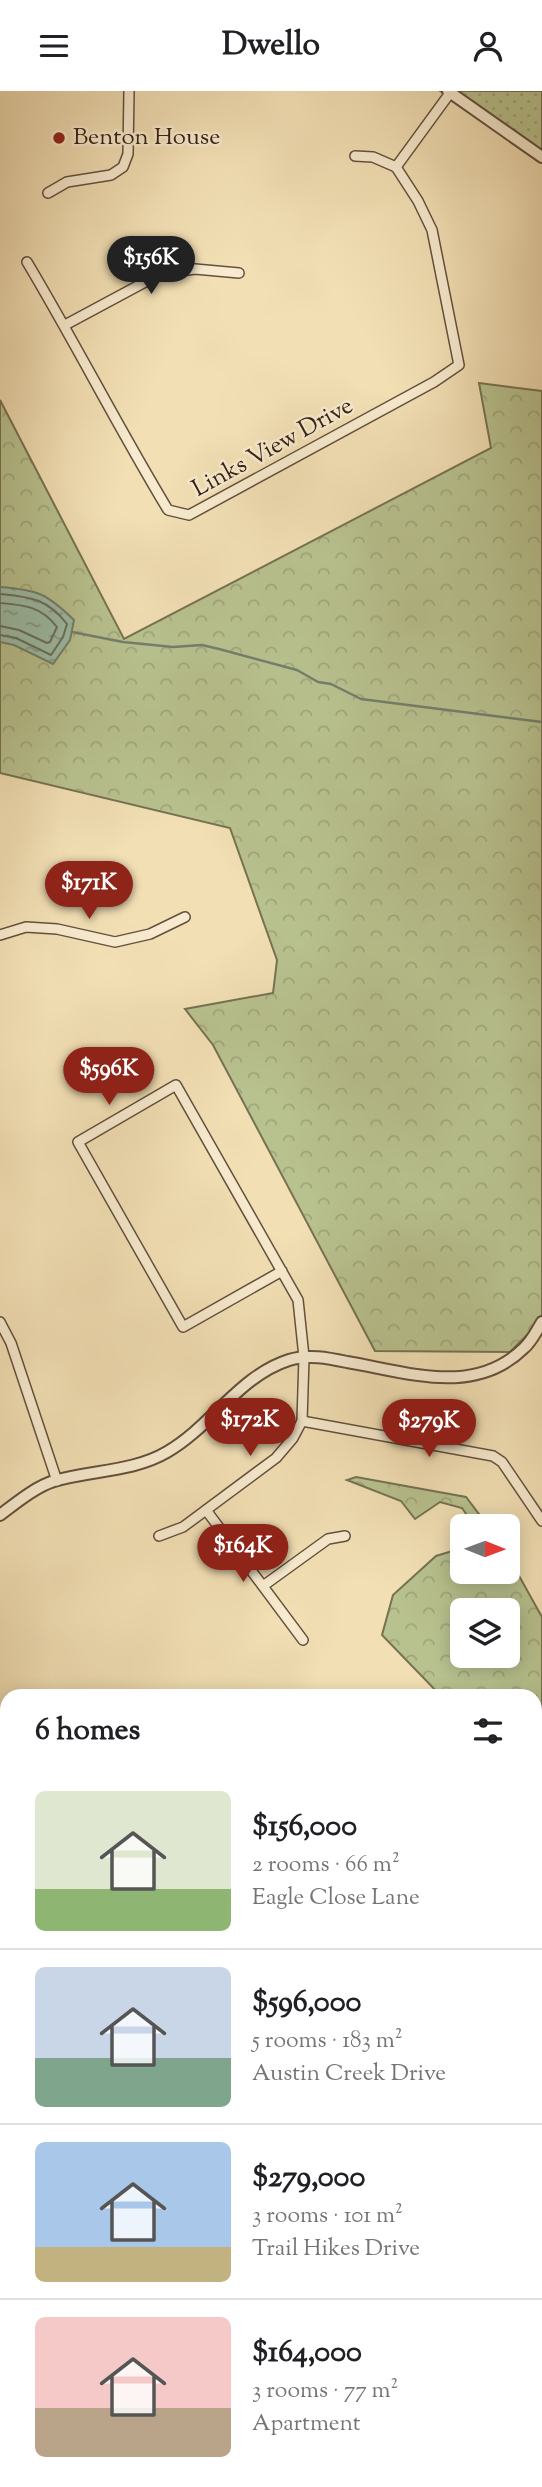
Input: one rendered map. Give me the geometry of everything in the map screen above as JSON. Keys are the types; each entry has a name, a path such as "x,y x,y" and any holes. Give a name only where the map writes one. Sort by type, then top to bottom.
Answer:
{"street":[{"path":"48,193 67,182 111,175 123,167 128,154 129,91"},
{"path":"355,156 373,157 396,167 449,92 542,157"},
{"name":"Links View Drive","path":"27,263 65,325 120,430 168,510 189,515 434,382 459,365 432,230 418,201 396,167"},
{"path":"65,325 160,274 195,269 239,273"},
{"path":"0,935 35,927 115,942 150,935 185,917"},
{"path":"159,1537 183,1527 276,1458 293,1438 302,1421 304,1357 298,1300 282,1271 176,1085 78,1142 183,1327 282,1271"},
{"path":"0,1322 10,1343 57,1481"},
{"path":"0,1515 28,1495 57,1481 139,1464 167,1452 205,1423 259,1373 290,1360 320,1357 442,1378 469,1377 510,1360 526,1346 542,1322"},
{"path":"302,1421 493,1456 502,1462 542,1521"},
{"path":"206,1510 303,1640"},
{"path":"263,1586 328,1539 345,1536"}],"green space":[{"path":"440,91 542,91 542,153"},
{"path":"479,383 542,391 542,1320 510,1352 375,1351 213,1045 185,1009 273,993 277,960 230,828 0,773 0,400 124,639 491,448"},
{"path":"356,1477 466,1497 479,1514 466,1514 462,1508 440,1502 415,1519 401,1501 347,1480"},
{"path":"450,1552 450,1584 520,1584 520,1578 542,1617 542,1689 434,1689 382,1635 393,1595 436,1556"}],"water":[{"path":"0,587 33,592 48,598 74,620 70,640 53,664 14,645 0,642"}],"waterway":[{"path":"72,632 123,642 173,647 202,645 297,670 318,682 331,684 361,699 542,722"}],"place":[{"name":"Benton House","path":"59,138"}]}
